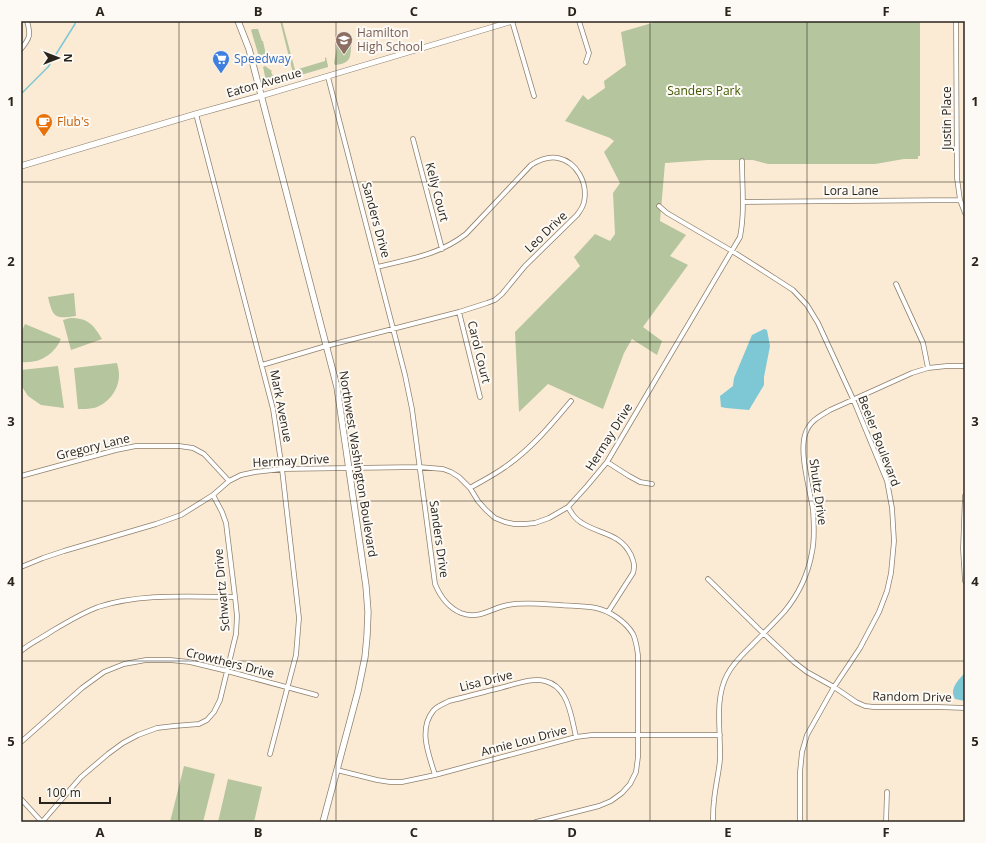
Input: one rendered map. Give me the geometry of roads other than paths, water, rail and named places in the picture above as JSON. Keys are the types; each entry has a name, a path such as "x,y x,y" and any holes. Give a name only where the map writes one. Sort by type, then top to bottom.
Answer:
{"main road":[{"name":"Northwest Washington Boulevard","path":"238,21 249,49 337,386 366,586 368,636 364,664 323,822"},
{"name":"Eaton Avenue","path":"21,166 261,96"}],"street":[{"path":"21,49 28,40 30,30 27,21"},
{"path":"512,21 534,96"},
{"name":"Eaton Avenue","path":"261,96 512,21"},
{"path":"579,21 588,53 586,62"},
{"name":"Justin Place","path":"956,21 957,178 960,200 965,213"},
{"name":"Sanders Drive","path":"328,77 405,375 412,409 435,584 439,593 445,602 452,608 461,613 471,615 481,614 506,605 522,603 596,608 608,612 627,626 636,643 638,655 638,757 636,772 630,784 622,793 611,801 599,806 536,822"},
{"name":"Mark Avenue","path":"196,114 274,409 282,469 299,618 296,655 270,754"},
{"name":"Kelly Court","path":"413,139 442,249"},
{"name":"Leo Drive","path":"262,365 326,346 459,312 495,300 502,294 525,266 577,216 582,209 584,200 585,190 583,180 576,168 567,162 558,158 540,160 531,165 466,234 455,243 427,255 377,267"},
{"name":"Hermay Drive","path":"21,567 64,551 156,524 181,515 229,481 241,475 282,469 443,469 459,477 470,488 478,501 495,518 514,524 535,523 549,518 568,507 607,462 740,237 743,202 742,161"},
{"name":"Lora Lane","path":"743,202 960,200"},
{"name":"Beeler Boulevard","path":"659,206 667,213 776,278 793,290 807,305 818,323 853,399 887,481 892,508 894,540 891,573 887,592 879,612 860,648 834,687 807,735 802,752 800,772 800,822"},
{"path":"896,284 923,343 928,368"},
{"name":"Carol Court","path":"459,312 480,397"},
{"name":"Shultz Drive","path":"713,822 713,801 720,759 720,697 726,676 732,665 784,612 798,593 807,574 814,533 813,510 803,455 805,433 810,424 818,417 853,399 912,373 928,368 965,366"},
{"path":"470,488 505,468 525,451 543,434 571,401"},
{"name":"Gregory Lane","path":"21,476 136,446 179,446 193,448 204,454 229,481"},
{"path":"607,462 640,482 652,484"},
{"name":"Schwartz Drive","path":"42,822 81,777 123,743 138,735 157,728 199,724 207,720 214,712 220,700 236,634 237,616 226,523 212,494"},
{"path":"965,496 963,549 965,581"},
{"path":"568,507 575,518 584,524 615,537 624,544 634,561 635,567 633,574 608,612"},
{"name":"Random Drive","path":"708,579 794,662 807,672 834,687 856,702 865,706 874,707 938,706 965,708"},
{"path":"21,651 76,617 118,602 138,598 162,596 235,597"},
{"name":"Crowthers Drive","path":"21,742 82,688 104,672 124,664 146,660 190,662 316,695"},
{"name":"Lisa Drive","path":"435,775 426,743 425,731 428,720 433,711 449,701 456,699 536,680 545,681 553,684 559,690 569,706 576,738"},
{"name":"Annie Lou Drive","path":"337,770 390,782 402,782 435,775 576,738 602,734 720,736"},
{"path":"886,822 887,792"},
{"path":"21,799 42,822"}],"water":[{"path":"764,329 767,330 770,346 764,377 764,385 749,410 721,407 720,396 733,386 734,378 752,335"},
{"path":"965,673 965,701 955,699 953,692 955,685"}],"waterway":[{"path":"21,94 48,67 75,24 75,21"}],"place":[{"name":"Hamilton High School","path":"344,55"},
{"name":"Speedway","path":"221,74"},
{"name":"Flub's","path":"44,137"}],"park label":[{"name":"Sanders Park","path":"704,91"}]}
